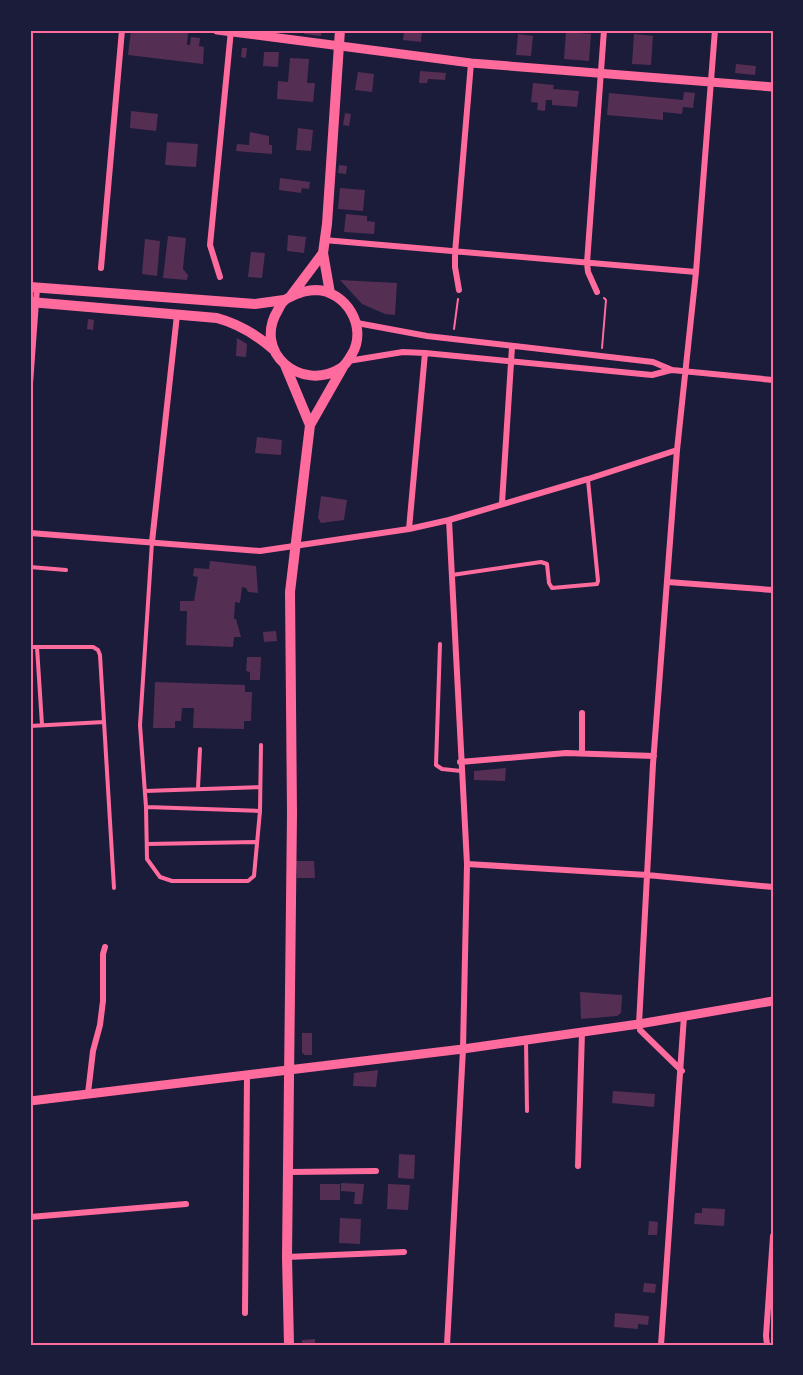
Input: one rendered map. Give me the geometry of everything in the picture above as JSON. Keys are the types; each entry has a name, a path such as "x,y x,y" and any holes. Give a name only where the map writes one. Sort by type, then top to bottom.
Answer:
{"main road":[{"path":"330,293 323,253 340,30"},
{"path":"274,350 271,327 274,316 323,253"},
{"path":"34,288 255,304 287,299 302,291 316,290 330,293 342,300 351,310 357,323 358,336 355,349 310,425 290,592 292,813 287,1257 289,1345"},
{"path":"33,303 217,318 227,321 257,336 274,350 285,365 310,425"},
{"path":"285,365 297,373 311,376 325,375 345,364"}],"street":[{"path":"101,268 122,30"},
{"path":"217,30 471,63 773,87"},
{"path":"597,292 588,272 587,263 604,30"},
{"path":"682,1071 640,1030 639,1024 654,756 677,450 696,272 715,30"},
{"path":"220,278 210,245 231,31"},
{"path":"459,290 455,253 471,63"},
{"path":"324,240 696,272"},
{"path":"30,384 34,288"},
{"path":"152,542 177,315"},
{"path":"357,323 453,340 653,362 672,370 686,372 773,380"},
{"path":"501,503 512,347"},
{"path":"345,364 403,352 511,360 652,375 672,370"},
{"path":"409,529 425,353"},
{"path":"30,533 260,551 409,529 449,520 677,450"},
{"path":"447,1345 463,1049 467,864 449,520"},
{"path":"668,582 773,590"},
{"path":"582,713 582,753"},
{"path":"460,762 582,753 654,756"},
{"path":"467,864 647,875 773,887"},
{"path":"88,1093 93,1051 104,1001 103,954 105,946"},
{"path":"30,1101 463,1049 639,1024 773,1001"},
{"path":"661,1345 682,1071 684,1016"},
{"path":"578,1166 582,1032"},
{"path":"246,1313 247,1076"},
{"path":"289,1172 376,1171"},
{"path":"30,1217 186,1204"},
{"path":"767,1345 773,1236"},
{"path":"287,1257 404,1252"}],"lane":[{"path":"452,575 541,562 547,564 549,583 552,588 597,584 588,479"},
{"path":"152,542 141,724 147,859 160,878 193,882 248,881 254,876 260,811 261,745"},
{"path":"30,567 66,570"},
{"path":"440,644 436,765 442,769 461,771"},
{"path":"30,646 93,647 100,655 114,888"},
{"path":"36,647 42,725"},
{"path":"30,726 104,722"},
{"path":"198,788 200,749"},
{"path":"145,791 260,787"},
{"path":"146,807 260,811"},
{"path":"147,844 257,842"},
{"path":"525,1040 527,1111"}],"path":[{"path":"453,340 459,290"},
{"path":"597,292 606,300 601,357"}],"building":[{"path":"131,30 188,33 187,45 190,45 191,37 200,38 199,46 204,47 203,64 128,55"},
{"path":"304,30 322,30 321,36 304,34"},
{"path":"404,30 422,30 421,42 403,40"},
{"path":"566,32 591,34 589,61 564,59"},
{"path":"518,34 533,36 531,56 516,55"},
{"path":"634,34 653,36 651,65 632,64"},
{"path":"242,48 247,48 246,58 241,57"},
{"path":"264,52 279,52 278,67 263,66"},
{"path":"290,58 309,59 307,83 315,83 313,102 277,99 278,81 288,82"},
{"path":"736,64 756,66 755,75 735,73"},
{"path":"420,71 446,73 445,80 428,79 427,83 419,83"},
{"path":"358,72 374,74 372,92 355,90"},
{"path":"533,83 554,85 553,89 579,91 577,107 552,105 552,100 546,100 545,111 537,110 538,103 531,102"},
{"path":"684,92 695,93 693,108 683,107 682,114 663,112 663,120 607,115 609,93 683,100"},
{"path":"131,111 158,114 156,131 130,128"},
{"path":"345,113 351,114 349,126 343,125"},
{"path":"298,128 313,130 311,151 296,150"},
{"path":"250,132 269,136 272,154 236,151 237,144 249,145"},
{"path":"167,142 198,144 196,167 165,165"},
{"path":"339,165 347,166 346,174 338,173"},
{"path":"280,178 310,182 309,189 302,188 301,193 279,190"},
{"path":"340,188 365,190 363,211 338,209"},
{"path":"346,214 367,216 367,221 375,222 374,234 344,232"},
{"path":"288,235 306,237 304,253 287,251"},
{"path":"168,236 186,238 183,269 188,275 187,280 163,278"},
{"path":"145,239 160,241 157,276 142,274"},
{"path":"251,252 265,253 262,278 248,277"},
{"path":"340,280 397,283 395,315 385,314 362,304"},
{"path":"88,319 94,320 93,330 87,329"},
{"path":"237,338 247,344 246,357 236,356"},
{"path":"257,437 282,440 281,455 255,453"},
{"path":"321,496 347,500 344,520 321,523 318,518"},
{"path":"210,561 256,566 258,593 248,592 242,587 240,603 235,602 234,619 236,619 241,637 234,637 233,647 186,645 187,611 180,611 180,601 194,601 198,577 193,576 194,568 209,569"},
{"path":"276,631 277,641 264,642 263,632"},
{"path":"247,657 261,657 260,680 250,680 250,672 246,671"},
{"path":"155,682 245,685 245,692 252,692 251,721 244,721 244,729 193,728 194,708 182,708 181,721 175,721 175,728 153,728"},
{"path":"506,768 505,781 474,780 474,771"},
{"path":"296,861 314,861 315,878 297,878"},
{"path":"580,992 622,995 621,1013 617,1016 581,1019"},
{"path":"302,1033 312,1033 312,1055 302,1053"},
{"path":"378,1070 376,1087 353,1086 354,1073"},
{"path":"613,1091 655,1094 654,1107 612,1103"},
{"path":"399,1154 415,1155 414,1179 398,1178"},
{"path":"341,1183 364,1184 362,1204 354,1204 355,1192 341,1191"},
{"path":"320,1184 340,1184 340,1200 320,1200"},
{"path":"388,1184 410,1185 408,1210 387,1209"},
{"path":"702,1208 725,1209 724,1226 694,1224 695,1213 702,1213"},
{"path":"340,1218 361,1219 360,1244 339,1243"},
{"path":"649,1221 658,1222 657,1235 648,1235"},
{"path":"644,1283 656,1284 655,1293 643,1292"},
{"path":"615,1313 649,1316 648,1325 638,1324 638,1329 614,1327"},
{"path":"315,1339 315,1345 302,1345 302,1340"}]}
